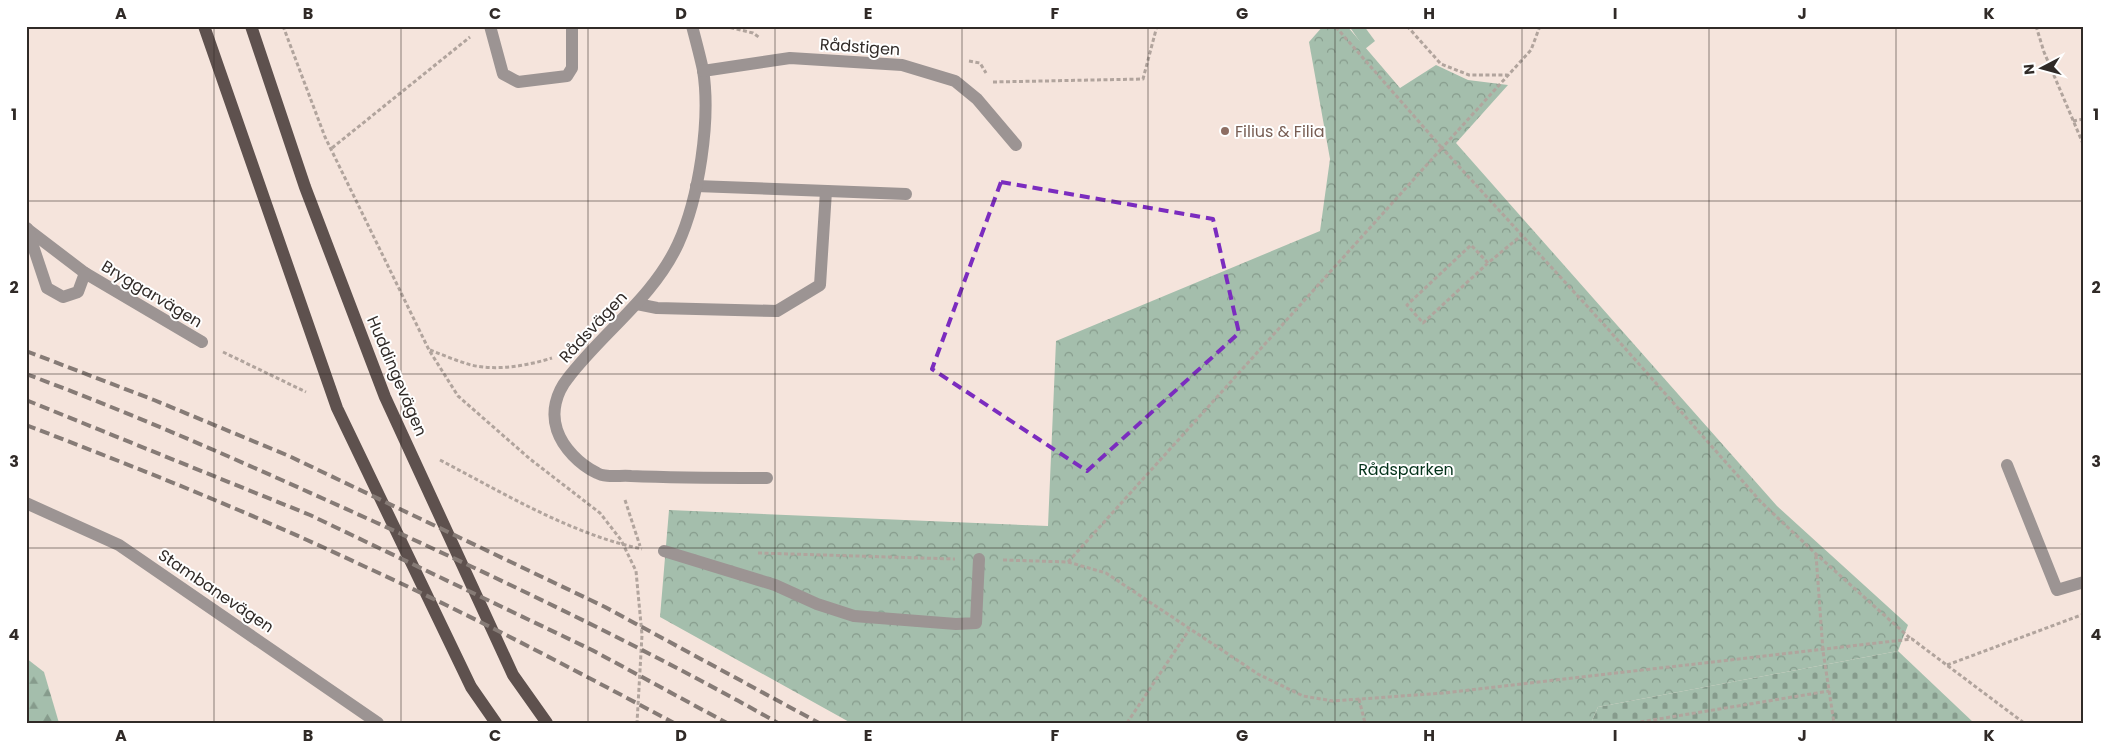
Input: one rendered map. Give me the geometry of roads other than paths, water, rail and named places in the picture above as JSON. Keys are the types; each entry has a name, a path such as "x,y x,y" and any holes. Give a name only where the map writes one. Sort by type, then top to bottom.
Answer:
{"main road":[{"path":"204,26 337,408 471,688 496,723"},
{"name":"Huddingevägen","path":"251,26 305,188 385,397 513,675 547,723"}],"street":[{"path":"490,26 503,74 518,82 567,76 572,68 572,26"},
{"name":"Rådsvägen","path":"692,26 703,71 705,114 702,156 686,224 667,265 637,304 567,378 556,398 553,420 560,440 573,456 598,474 692,478 767,478"},
{"name":"Rådstigen","path":"703,71 790,58 902,65 955,81 977,99 1016,146"},
{"path":"696,186 906,194"},
{"path":"637,304 657,308 777,311 820,285 826,191"},
{"name":"Bryggarvägen","path":"27,228 47,288 63,297 78,292 85,273"},
{"name":"Bryggarvägen","path":"27,228 85,273 202,342"},
{"path":"2007,465 2058,590 2084,582"},
{"name":"Stambanevägen","path":"26,503 119,545 378,723"},
{"path":"664,551 774,585 817,604 854,616 956,624 976,623 979,560"}],"railway":[{"path":"26,351 154,400 289,456 605,607 819,723"},
{"path":"26,374 115,408 202,445 426,545 629,643 778,723"},
{"path":"26,400 310,515 592,650 727,723"},
{"path":"26,425 193,491 316,544 477,620 674,723"}],"place":[{"name":"Filius & Filia","path":"1225,131"}],"park label":[{"name":"Rådsparken","path":"1406,469"}]}
